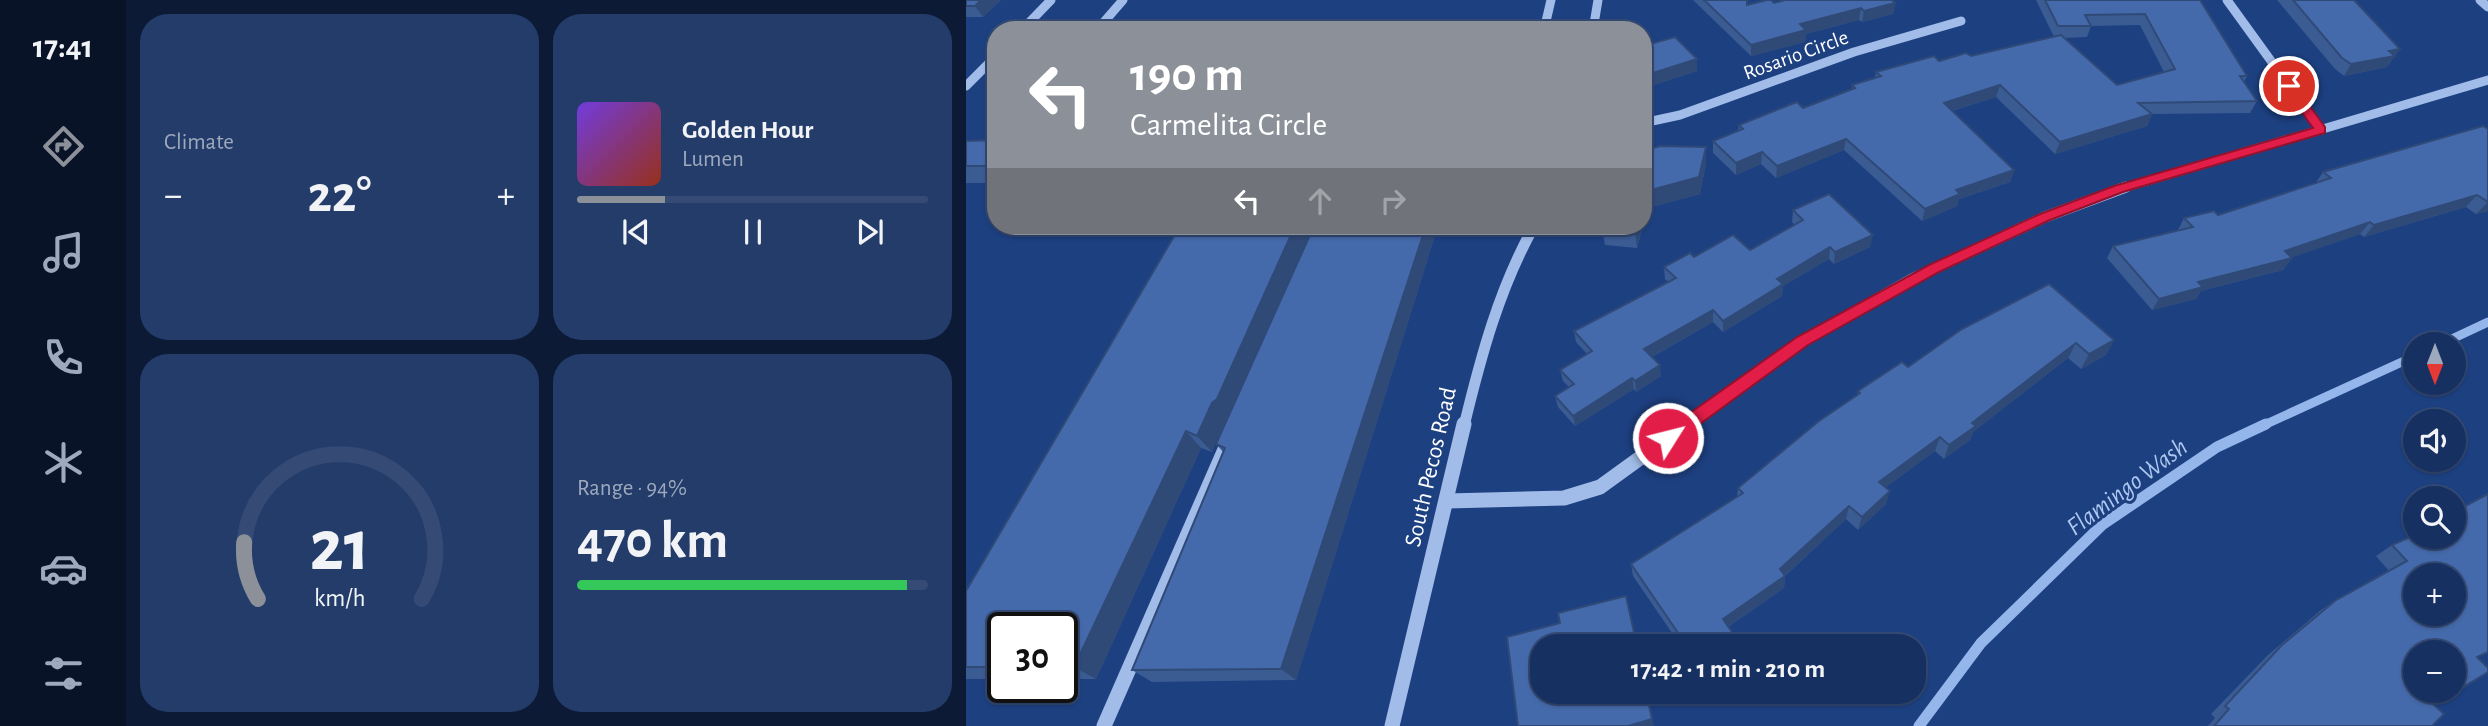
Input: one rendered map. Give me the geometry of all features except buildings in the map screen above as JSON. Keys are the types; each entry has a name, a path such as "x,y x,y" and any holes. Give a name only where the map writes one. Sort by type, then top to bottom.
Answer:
{"street":[{"path":"1031,21 1051,0"},
{"path":"1105,21 1123,0"},
{"path":"1546,21 1551,0"},
{"path":"1594,21 1598,0"},
{"path":"2227,0 2321,130"},
{"path":"2480,0 2488,8"},
{"name":"Rosario Circle","path":"1652,121 1680,115 1854,52 1961,21"},
{"path":"966,86 987,68"},
{"path":"1447,501 1564,498 1600,486 1802,341 1912,279 2045,217 2119,189 2488,80"},
{"name":"South Pecos Road","path":"1392,726 1485,339 1515,260 1529,235"},
{"path":"1104,726 1238,418"}],"waterway":[{"name":"Flamingo Wash","path":"2466,332 2488,322"},
{"name":"Flamingo Wash","path":"2262,426 2403,361"},
{"name":"Flamingo Wash","path":"1919,726 1981,643 2102,525 2217,447 2266,424"}],"route":[{"path":"1668,438 1802,341 1912,279 2045,217 2119,189 2321,130 2289,86"}]}
